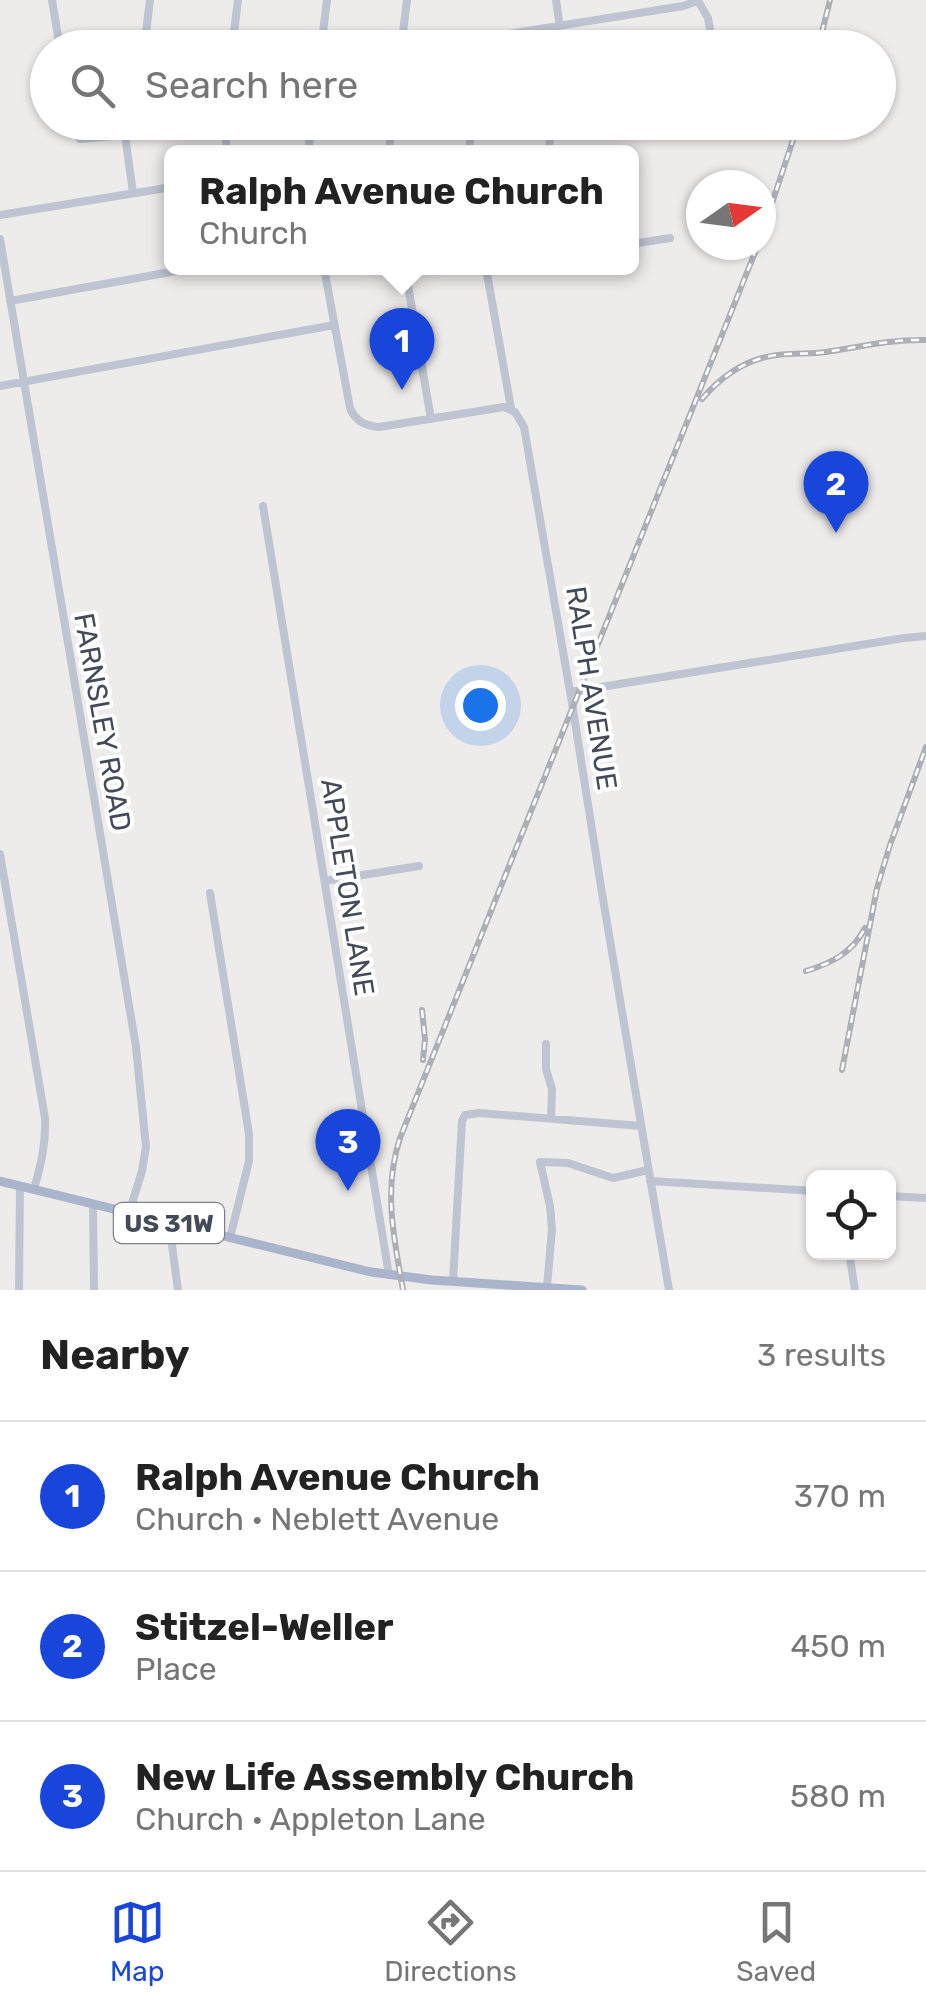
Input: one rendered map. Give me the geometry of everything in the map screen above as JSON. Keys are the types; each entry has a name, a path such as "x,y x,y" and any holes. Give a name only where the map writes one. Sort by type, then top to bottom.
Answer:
{"main road":[{"name":"US 31W","path":"0,1181 389,1275 582,1290"}],"street":[{"path":"52,0 57,30"},
{"path":"146,30 150,0"},
{"path":"234,30 238,0"},
{"path":"323,30 327,0"},
{"path":"403,30 407,0"},
{"path":"556,0 561,30"},
{"path":"630,0 632,14"},
{"path":"537,30 698,1 710,30"},
{"path":"126,140 134,193"},
{"path":"0,214 164,188"},
{"name":"FARNSLEY ROAD","path":"0,238 140,1077 146,1147 129,1213"},
{"path":"639,243 670,238"},
{"path":"10,301 164,273"},
{"path":"325,275 350,408 357,420 379,427 511,408"},
{"path":"406,275 431,419"},
{"name":"RALPH AVENUE","path":"487,275 511,408 524,427 669,1290"},
{"path":"0,386 334,324"},
{"name":"APPLETON LANE","path":"263,506 389,1275"},
{"path":"570,692 926,636"},
{"path":"0,854 45,1118 43,1159 34,1190"},
{"path":"325,881 419,866"},
{"path":"210,893 250,1134 249,1161 230,1238"},
{"path":"546,1044 551,1119"},
{"path":"453,1282 462,1121 467,1114 641,1126"},
{"path":"547,1287 552,1229 540,1162 568,1162 613,1178 648,1170"},
{"path":"650,1181 806,1191"},
{"path":"19,1290 20,1186"},
{"path":"896,1196 926,1198"},
{"path":"94,1204 94,1290"},
{"path":"169,1223 178,1290"},
{"path":"849,1260 855,1290"}],"railway":[{"path":"822,30 830,0"},
{"path":"776,191 793,140"},
{"path":"403,1290 391,1195 400,1138 752,260"},
{"path":"702,399 730,374 763,358 926,340"},
{"path":"842,1070 877,888 926,747"},
{"path":"806,971 840,956 865,928"},
{"path":"422,1010 423,1060"}],"place":[{"name":"Ralph Avenue Church","path":"402,390"},
{"name":"Stitzel-Weller","path":"836,533"},
{"name":"New Life Assembly Church","path":"348,1191"}]}
